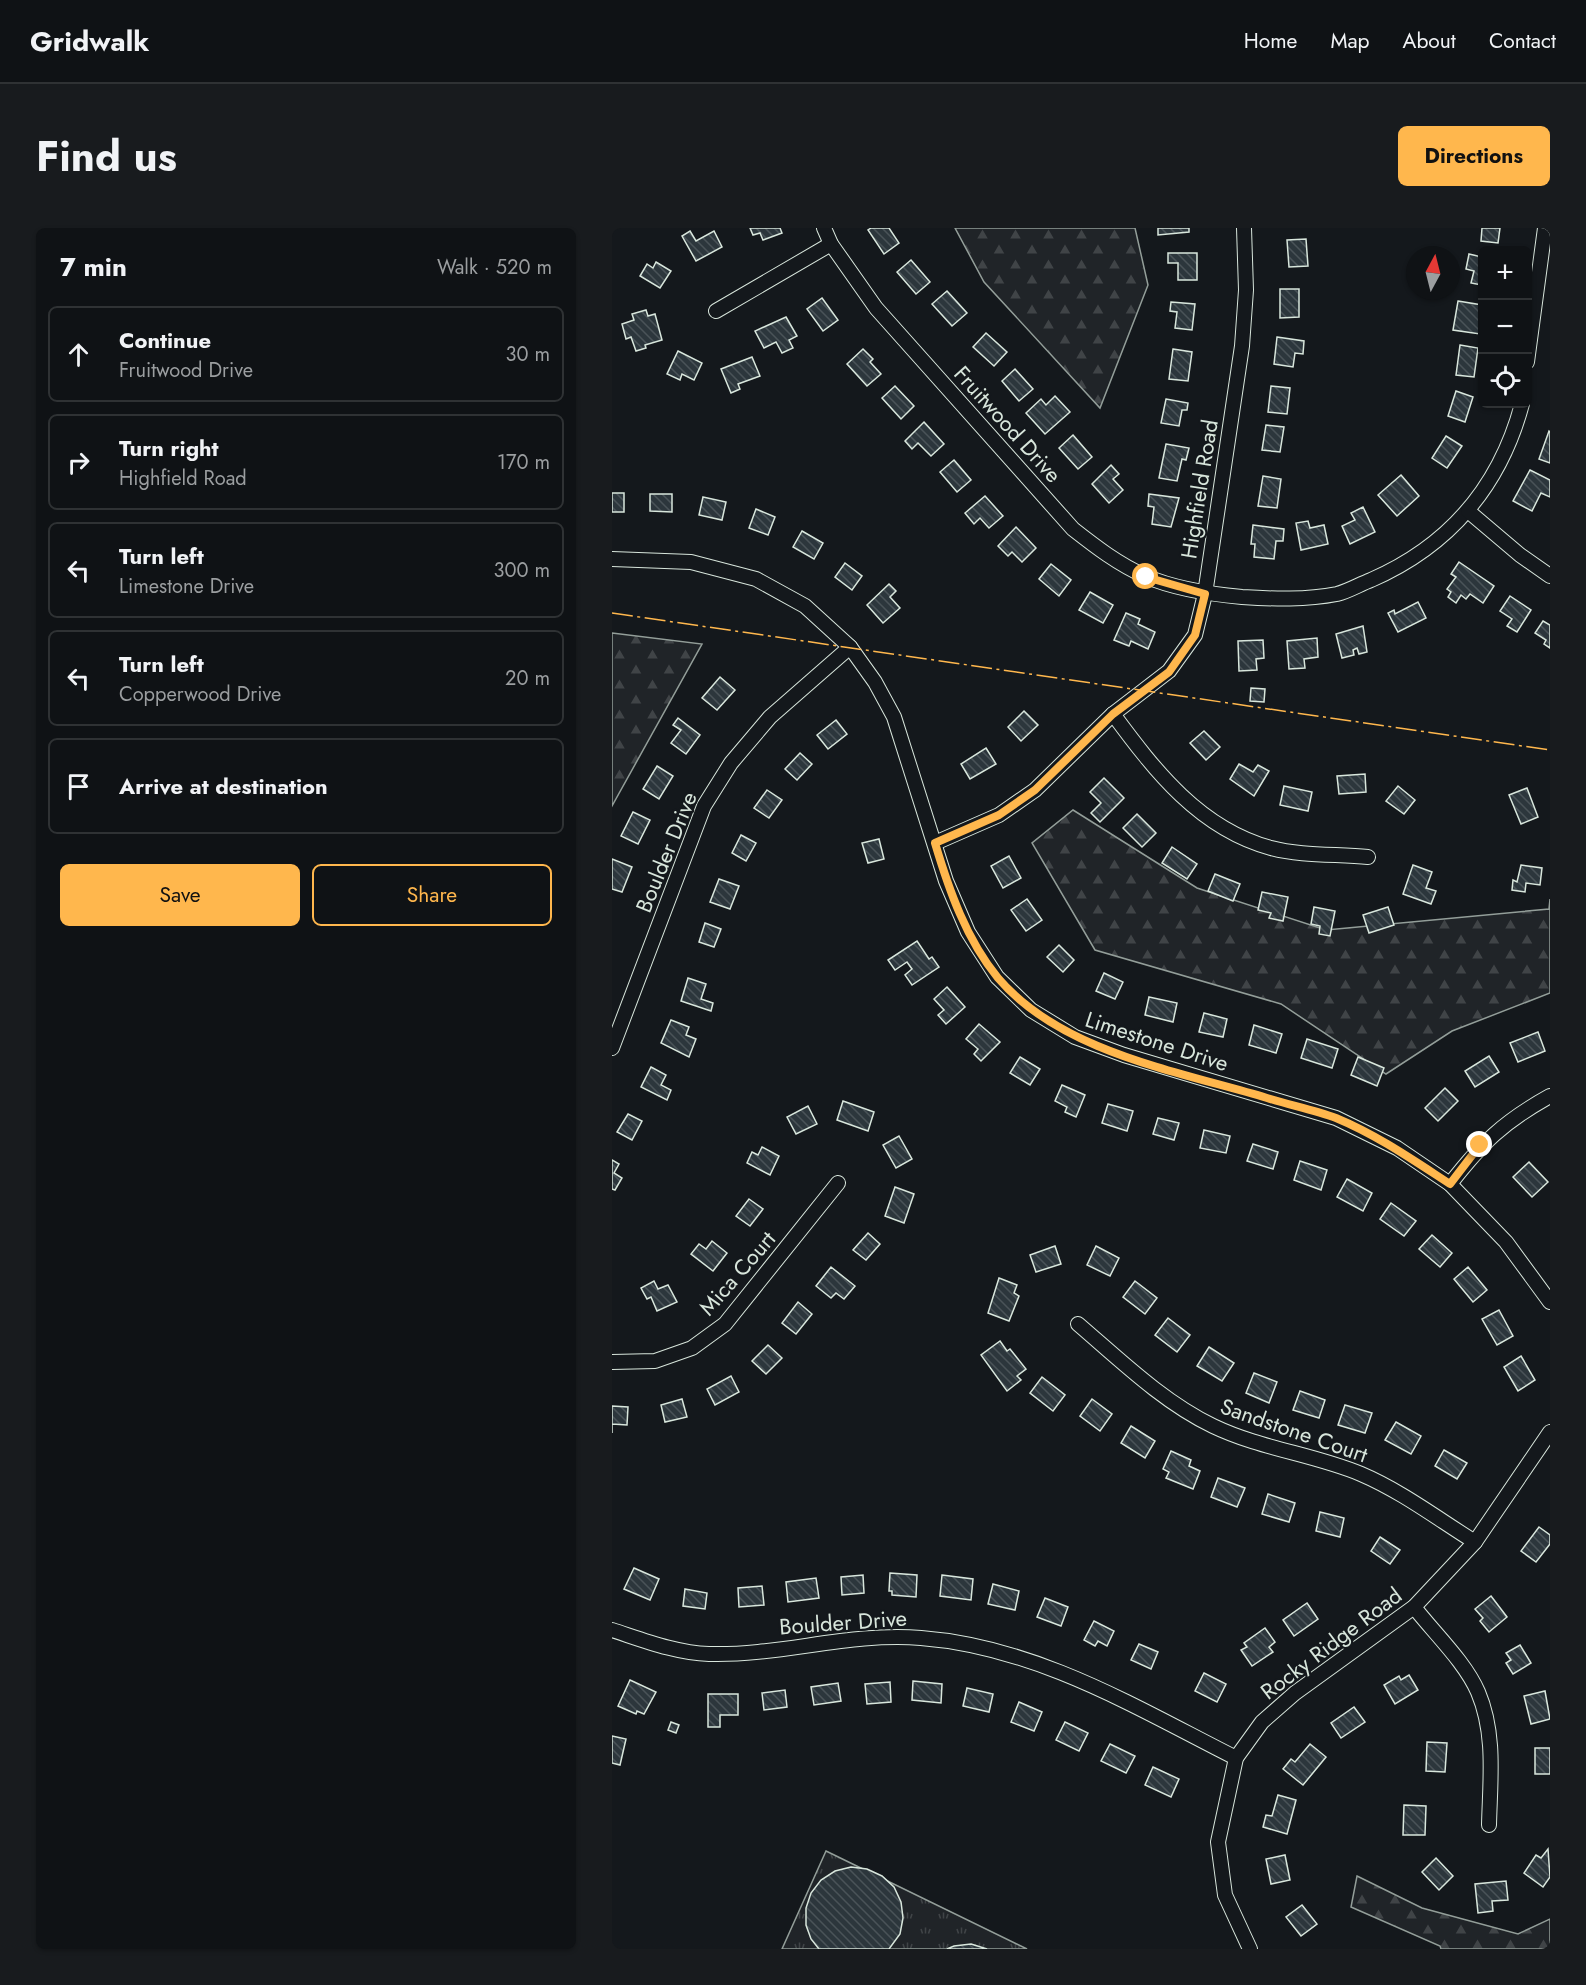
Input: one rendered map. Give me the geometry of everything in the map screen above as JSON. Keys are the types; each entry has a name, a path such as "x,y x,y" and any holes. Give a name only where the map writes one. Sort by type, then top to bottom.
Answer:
{"street":[{"name":"Fruitwood Drive","path":"824,228 831,244 876,308 1073,529 1109,558 1146,577 1205,594 1281,600 1339,593 1393,570 1432,547 1468,511 1494,472 1514,432 1521,408"},
{"name":"Highfield Road","path":"935,843 999,815 1035,790 1113,714 1169,672 1195,635 1205,594 1242,346 1246,290 1244,228"},
{"path":"1528,354 1545,228"},
{"path":"716,311 831,244"},
{"path":"1468,511 1520,555 1550,576"},
{"name":"Limestone Drive","path":"612,559 691,562 756,579 805,606 850,646 875,682 894,717 946,881 968,932 997,977 1031,1010 1075,1037 1124,1055 1336,1118 1397,1148 1450,1184 1506,1242 1550,1302"},
{"name":"Boulder Drive","path":"612,1048 704,806 731,763 770,717 850,646"},
{"path":"1113,714 1149,764 1189,804 1228,831 1272,848 1368,857"},
{"path":"1450,1184 1480,1145 1515,1115 1550,1096"},
{"name":"Mica Court","path":"612,1362 655,1361 692,1348 725,1324 838,1184"},
{"name":"Sandstone Court","path":"1078,1324 1158,1391 1212,1425 1261,1445 1360,1474 1397,1493 1475,1542"},
{"name":"Rocky Ridge Road","path":"1250,1949 1225,1895 1218,1842 1236,1758 1262,1722 1295,1693 1414,1607 1475,1542 1550,1432"},
{"path":"1414,1607 1477,1691 1484,1710 1491,1752 1489,1825"},
{"name":"Boulder Drive","path":"612,1630 661,1646 708,1654 863,1637 919,1637 974,1644 1021,1656 1071,1674 1236,1758"}],"green space":[{"path":"955,228 1135,228 1148,285 1100,408 984,282"},
{"path":"612,633 702,644 612,806"},
{"path":"1073,810 1197,888 1326,930 1549,909 1550,899 1550,993 1452,1031 1386,1074 1281,1004 1095,950 1032,843"},
{"path":"826,1851 1027,1949 782,1949"},
{"path":"1357,1876 1422,1908 1518,1934 1550,1919 1550,1949 1441,1949 1440,1946 1351,1907"}],"building":[{"path":"750,228 780,228 782,233 763,240 760,233 753,235"},
{"path":"889,228 899,243 884,254 868,230"},
{"path":"1158,228 1189,228 1189,232 1158,235"},
{"path":"1482,228 1500,228 1498,243 1481,241"},
{"path":"690,231 696,241 714,231 722,247 696,261 682,236"},
{"path":"1306,239 1308,266 1289,267 1287,240"},
{"path":"1168,253 1197,253 1197,280 1178,280 1178,263 1168,263"},
{"path":"1469,254 1478,256 1478,284 1471,283 1474,271 1466,269"},
{"path":"911,260 930,282 916,294 897,272"},
{"path":"656,262 671,271 660,288 640,276 647,264 653,268"},
{"path":"1280,289 1299,289 1299,317 1280,318"},
{"path":"947,291 967,313 952,326 932,304"},
{"path":"822,298 838,320 823,331 807,309"},
{"path":"1458,301 1478,304 1478,334 1453,330"},
{"path":"1171,302 1195,304 1192,330 1175,328 1177,312 1170,311"},
{"path":"646,310 648,316 655,314 662,340 645,345 646,348 636,351 631,337 626,339 622,324 634,320 632,314"},
{"path":"786,317 797,336 789,340 793,348 782,353 776,342 764,348 755,331"},
{"path":"986,333 1007,352 994,366 973,347"},
{"path":"1277,337 1304,341 1303,354 1295,353 1293,367 1274,364"},
{"path":"1460,345 1478,348 1474,377 1456,375"},
{"path":"863,349 873,359 870,362 881,374 867,386 847,364"},
{"path":"1173,349 1192,352 1188,381 1169,379"},
{"path":"678,351 702,363 694,380 682,374 680,380 667,374"},
{"path":"752,357 760,376 738,384 740,389 731,393 721,369"},
{"path":"1015,369 1033,389 1019,401 1002,381"},
{"path":"895,386 914,406 901,419 882,398"},
{"path":"1271,386 1290,388 1287,414 1268,412"},
{"path":"1456,391 1473,397 1465,422 1448,416"},
{"path":"1055,396 1070,412 1045,434 1026,413 1041,399 1046,405"},
{"path":"1166,399 1188,403 1187,410 1182,410 1179,426 1161,423"},
{"path":"924,422 944,444 931,456 918,443 912,449 905,441"},
{"path":"1266,425 1284,427 1280,452 1262,450"},
{"path":"1550,432 1550,463 1539,459"},
{"path":"1073,435 1092,457 1078,469 1059,448"},
{"path":"1446,436 1462,446 1447,468 1432,458"},
{"path":"1166,444 1189,448 1186,460 1182,459 1177,481 1159,478"},
{"path":"954,460 971,480 957,492 940,472"},
{"path":"1111,465 1119,474 1113,479 1123,490 1109,503 1092,484"},
{"path":"1530,470 1550,480 1550,497 1541,493 1532,511 1513,501"},
{"path":"1401,475 1419,496 1397,516 1378,495"},
{"path":"1263,476 1281,479 1277,508 1258,506"},
{"path":"612,493 624,493 624,512 612,512"},
{"path":"650,494 672,494 672,512 650,511"},
{"path":"1149,494 1179,498 1171,527 1152,524 1154,507 1148,506"},
{"path":"985,496 1003,516 989,528 980,518 974,524 965,513"},
{"path":"703,497 726,502 722,520 699,515"},
{"path":"1363,507 1375,532 1350,544 1342,526 1355,520 1351,513"},
{"path":"756,509 775,517 768,535 749,528"},
{"path":"1308,521 1310,528 1324,525 1328,544 1301,550 1296,523"},
{"path":"1253,525 1284,529 1283,541 1276,541 1274,559 1254,557 1255,544 1251,544"},
{"path":"1016,527 1036,548 1022,562 1012,552 1008,556 998,546"},
{"path":"802,531 823,543 814,559 793,547"},
{"path":"1459,562 1494,586 1483,603 1470,594 1466,599 1461,595 1456,603 1448,597 1451,592 1447,589 1456,577 1451,574"},
{"path":"845,563 862,576 852,590 835,577"},
{"path":"1051,564 1071,580 1059,596 1039,579"},
{"path":"889,584 896,591 890,597 900,608 883,623 867,605"},
{"path":"1090,592 1113,605 1103,623 1079,610"},
{"path":"1510,596 1531,610 1517,632 1507,626 1512,619 1500,611"},
{"path":"1418,602 1426,618 1398,632 1388,613 1394,610 1395,614"},
{"path":"1126,613 1140,619 1138,624 1155,632 1148,649 1131,641 1129,646 1114,640"},
{"path":"1543,621 1550,625 1550,648 1544,644 1546,640 1535,633"},
{"path":"1363,626 1367,652 1359,654 1357,648 1353,650 1354,655 1342,658 1336,634"},
{"path":"1317,638 1318,657 1304,659 1305,668 1289,669 1287,641"},
{"path":"1263,640 1264,658 1256,659 1257,670 1239,671 1238,641"},
{"path":"720,677 735,690 717,710 702,698"},
{"path":"1251,688 1265,689 1264,702 1250,701"},
{"path":"1024,711 1038,725 1021,741 1008,727"},
{"path":"678,718 700,735 686,754 671,743 681,730 673,725"},
{"path":"836,720 847,734 828,749 817,735"},
{"path":"1204,731 1220,747 1206,760 1190,743"},
{"path":"986,748 996,764 970,779 961,764"},
{"path":"800,753 812,764 797,780 785,769"},
{"path":"1239,764 1253,772 1258,765 1269,771 1254,796 1230,779"},
{"path":"657,766 673,776 659,799 643,789"},
{"path":"1365,774 1366,792 1339,794 1337,776"},
{"path":"1104,778 1124,798 1100,822 1091,813 1101,803 1090,792"},
{"path":"1284,786 1312,792 1308,811 1280,805"},
{"path":"1398,786 1415,800 1404,814 1386,801"},
{"path":"1527,788 1538,817 1521,824 1509,795"},
{"path":"767,790 782,800 769,818 754,808"},
{"path":"633,812 650,820 638,844 621,836"},
{"path":"1137,814 1156,833 1142,847 1123,828"},
{"path":"741,835 756,843 746,861 732,853"},
{"path":"879,839 884,859 868,863 862,843"},
{"path":"1172,847 1197,864 1187,879 1162,863"},
{"path":"1009,856 1021,878 1003,888 991,866"},
{"path":"612,859 632,867 622,892 612,889"},
{"path":"1413,865 1432,872 1426,888 1436,891 1431,904 1403,894"},
{"path":"1521,865 1542,868 1540,885 1526,883 1525,892 1512,890 1513,880 1517,882"},
{"path":"1215,874 1240,884 1233,901 1208,891"},
{"path":"719,879 739,886 730,909 710,902"},
{"path":"1262,892 1288,897 1283,921 1269,918 1271,913 1258,910"},
{"path":"1027,899 1042,920 1026,931 1011,910"},
{"path":"1314,907 1335,911 1330,936 1319,934 1320,926 1311,924"},
{"path":"1388,907 1394,925 1369,933 1363,915"},
{"path":"705,923 721,929 714,947 699,942"},
{"path":"917,941 929,959 932,957 939,967 912,985 905,975 912,969 907,962 895,970 888,960"},
{"path":"1059,945 1074,960 1063,972 1047,957"},
{"path":"1104,973 1123,982 1115,999 1096,991"},
{"path":"688,978 706,984 701,999 713,1003 711,1011 681,1001"},
{"path":"947,987 965,1007 946,1024 938,1015 944,1010 934,999"},
{"path":"1149,997 1177,1003 1173,1022 1145,1015"},
{"path":"1204,1013 1227,1019 1223,1037 1199,1032"},
{"path":"671,1020 689,1027 686,1035 696,1039 689,1057 661,1043"},
{"path":"979,1024 1000,1042 981,1061 974,1054 978,1049 966,1039"},
{"path":"1254,1025 1282,1034 1276,1053 1249,1045"},
{"path":"1538,1032 1545,1051 1518,1062 1510,1043"},
{"path":"1307,1039 1338,1049 1332,1068 1301,1058"},
{"path":"1489,1056 1499,1072 1475,1087 1465,1071"},
{"path":"1020,1057 1040,1069 1030,1085 1010,1073"},
{"path":"1358,1057 1384,1068 1377,1086 1351,1075"},
{"path":"651,1067 666,1075 661,1085 671,1090 667,1100 641,1087"},
{"path":"1062,1085 1085,1095 1076,1117 1065,1112 1067,1107 1055,1101"},
{"path":"1445,1088 1458,1101 1438,1121 1425,1108"},
{"path":"843,1101 874,1112 868,1131 837,1120"},
{"path":"1108,1104 1133,1111 1127,1131 1102,1123"},
{"path":"808,1106 817,1124 796,1134 787,1117"},
{"path":"628,1114 642,1121 632,1140 617,1132"},
{"path":"1158,1118 1179,1123 1174,1140 1153,1134"},
{"path":"1204,1130 1230,1136 1226,1153 1200,1148"},
{"path":"899,1136 912,1159 896,1168 883,1145"},
{"path":"1253,1144 1278,1152 1273,1169 1247,1161"},
{"path":"762,1147 779,1156 770,1175 747,1163 752,1152 758,1155"},
{"path":"612,1160 619,1164 614,1173 622,1178 615,1190 612,1189"},
{"path":"1300,1161 1327,1170 1321,1190 1294,1180"},
{"path":"1529,1162 1548,1182 1532,1197 1513,1177"},
{"path":"1347,1179 1372,1193 1363,1211 1337,1197"},
{"path":"895,1187 914,1194 904,1223 885,1216"},
{"path":"749,1199 763,1209 750,1226 736,1216"},
{"path":"1391,1203 1416,1221 1404,1236 1380,1219"},
{"path":"868,1233 880,1244 866,1260 853,1250"},
{"path":"1432,1235 1452,1253 1440,1267 1419,1249"},
{"path":"712,1241 727,1253 713,1271 691,1254 699,1244 706,1249"},
{"path":"1055,1246 1061,1264 1036,1272 1030,1255"},
{"path":"1096,1246 1119,1258 1110,1276 1087,1265"},
{"path":"831,1267 855,1286 844,1299 836,1293 831,1298 816,1286"},
{"path":"1468,1267 1487,1290 1473,1302 1454,1279"},
{"path":"999,1278 1017,1285 1014,1293 1019,1296 1009,1321 988,1313"},
{"path":"654,1281 658,1289 668,1285 677,1302 657,1311 651,1297 647,1299 641,1288"},
{"path":"1135,1281 1157,1298 1145,1314 1123,1297"},
{"path":"798,1302 812,1314 796,1334 782,1323"},
{"path":"1499,1310 1513,1336 1497,1345 1482,1319"},
{"path":"1168,1318 1190,1335 1177,1352 1155,1335"},
{"path":"1000,1341 1007,1351 1010,1349 1026,1369 1017,1376 1021,1380 1007,1391 981,1355"},
{"path":"768,1345 782,1358 766,1374 752,1361"},
{"path":"1209,1347 1234,1363 1222,1381 1197,1366"},
{"path":"1521,1356 1535,1380 1518,1391 1504,1367"},
{"path":"1254,1373 1277,1382 1269,1403 1246,1393"},
{"path":"731,1376 739,1392 715,1405 707,1389"},
{"path":"1042,1377 1065,1395 1053,1411 1030,1393"},
{"path":"1300,1391 1325,1400 1319,1418 1293,1410"},
{"path":"682,1399 687,1417 665,1422 661,1405"},
{"path":"1092,1399 1112,1414 1100,1431 1080,1416"},
{"path":"1345,1405 1372,1413 1365,1433 1338,1425"},
{"path":"612,1406 628,1407 627,1425 612,1424"},
{"path":"1396,1422 1421,1436 1411,1454 1385,1440"},
{"path":"1131,1426 1155,1441 1145,1458 1121,1443"},
{"path":"1444,1450 1467,1463 1457,1479 1435,1466"},
{"path":"1171,1451 1191,1460 1189,1466 1200,1471 1193,1489 1166,1478 1169,1472 1163,1469"},
{"path":"1218,1478 1245,1488 1237,1507 1211,1497"},
{"path":"1268,1494 1295,1503 1289,1522 1262,1514"},
{"path":"1320,1512 1344,1518 1340,1537 1316,1531"},
{"path":"1539,1527 1550,1535 1550,1544 1536,1562 1521,1551"},
{"path":"1380,1537 1400,1550 1390,1564 1371,1551"},
{"path":"634,1568 659,1579 650,1600 624,1589"},
{"path":"890,1573 917,1575 916,1597 892,1595 892,1591 889,1591"},
{"path":"863,1575 864,1593 842,1595 841,1577"},
{"path":"942,1575 973,1579 971,1600 940,1596"},
{"path":"816,1578 819,1598 788,1602 786,1582"},
{"path":"993,1584 1019,1591 1015,1610 988,1604"},
{"path":"762,1586 764,1605 739,1607 738,1588"},
{"path":"685,1589 707,1593 705,1609 683,1606"},
{"path":"1491,1596 1507,1617 1489,1632 1480,1621 1483,1618 1475,1609"},
{"path":"1045,1598 1068,1607 1061,1626 1037,1617"},
{"path":"1307,1603 1318,1619 1294,1636 1283,1620"},
{"path":"1094,1621 1114,1631 1107,1646 1098,1641 1095,1646 1084,1640"},
{"path":"1265,1628 1275,1642 1269,1647 1273,1652 1252,1666 1241,1650 1247,1647 1244,1643"},
{"path":"1139,1644 1158,1652 1151,1669 1131,1660"},
{"path":"1520,1645 1531,1663 1513,1674 1506,1663 1511,1660 1506,1653"},
{"path":"1204,1673 1226,1684 1217,1702 1195,1691"},
{"path":"1409,1675 1418,1690 1395,1704 1384,1685 1399,1676 1401,1680"},
{"path":"630,1680 656,1692 644,1714 637,1711 636,1714 618,1706"},
{"path":"913,1681 942,1684 941,1703 912,1700"},
{"path":"890,1682 891,1702 867,1704 865,1684"},
{"path":"838,1683 841,1701 814,1705 811,1687"},
{"path":"967,1688 993,1694 989,1712 963,1706"},
{"path":"785,1690 787,1707 764,1710 762,1693"},
{"path":"1545,1691 1550,1719 1531,1724 1524,1696"},
{"path":"708,1694 738,1694 738,1715 720,1715 720,1727 708,1727"},
{"path":"1019,1702 1042,1712 1034,1731 1011,1722"},
{"path":"1354,1707 1365,1722 1341,1738 1331,1723"},
{"path":"671,1722 679,1725 676,1733 668,1730"},
{"path":"1065,1722 1088,1733 1079,1751 1056,1740"},
{"path":"612,1736 626,1739 620,1765 612,1763"},
{"path":"1427,1742 1447,1743 1445,1772 1426,1771"},
{"path":"1110,1744 1135,1756 1126,1773 1101,1761"},
{"path":"1310,1744 1326,1757 1303,1785 1283,1769 1291,1759 1295,1762"},
{"path":"1535,1748 1550,1748 1550,1774 1535,1774"},
{"path":"1153,1767 1179,1779 1171,1797 1145,1785"},
{"path":"1278,1795 1296,1800 1287,1834 1263,1827 1266,1815 1272,1816"},
{"path":"1404,1805 1426,1806 1425,1835 1403,1835"},
{"path":"1548,1849 1550,1877 1543,1887 1524,1873 1536,1855 1541,1858"},
{"path":"1285,1855 1290,1880 1271,1884 1266,1859"},
{"path":"1436,1858 1453,1876 1439,1890 1422,1872"},
{"path":"851,1867 867,1869 882,1876 894,1887 901,1902 903,1918 900,1934 889,1949 819,1949 811,1939 806,1925 806,1908 811,1893 821,1880 835,1871"},
{"path":"1506,1881 1508,1900 1492,1901 1493,1911 1478,1913 1475,1884"},
{"path":"1302,1905 1317,1924 1301,1936 1286,1917"},
{"path":"971,1944 987,1949 947,1949 954,1946"}],"power":[{"path":"612,613 1550,750"}],"route":[{"path":"1146,577 1205,594 1195,635 1169,672 1113,714 1035,790 999,815 935,843 946,881 968,932 997,977 1031,1010 1075,1037 1124,1055 1336,1118 1397,1148 1450,1184 1480,1145"}]}
